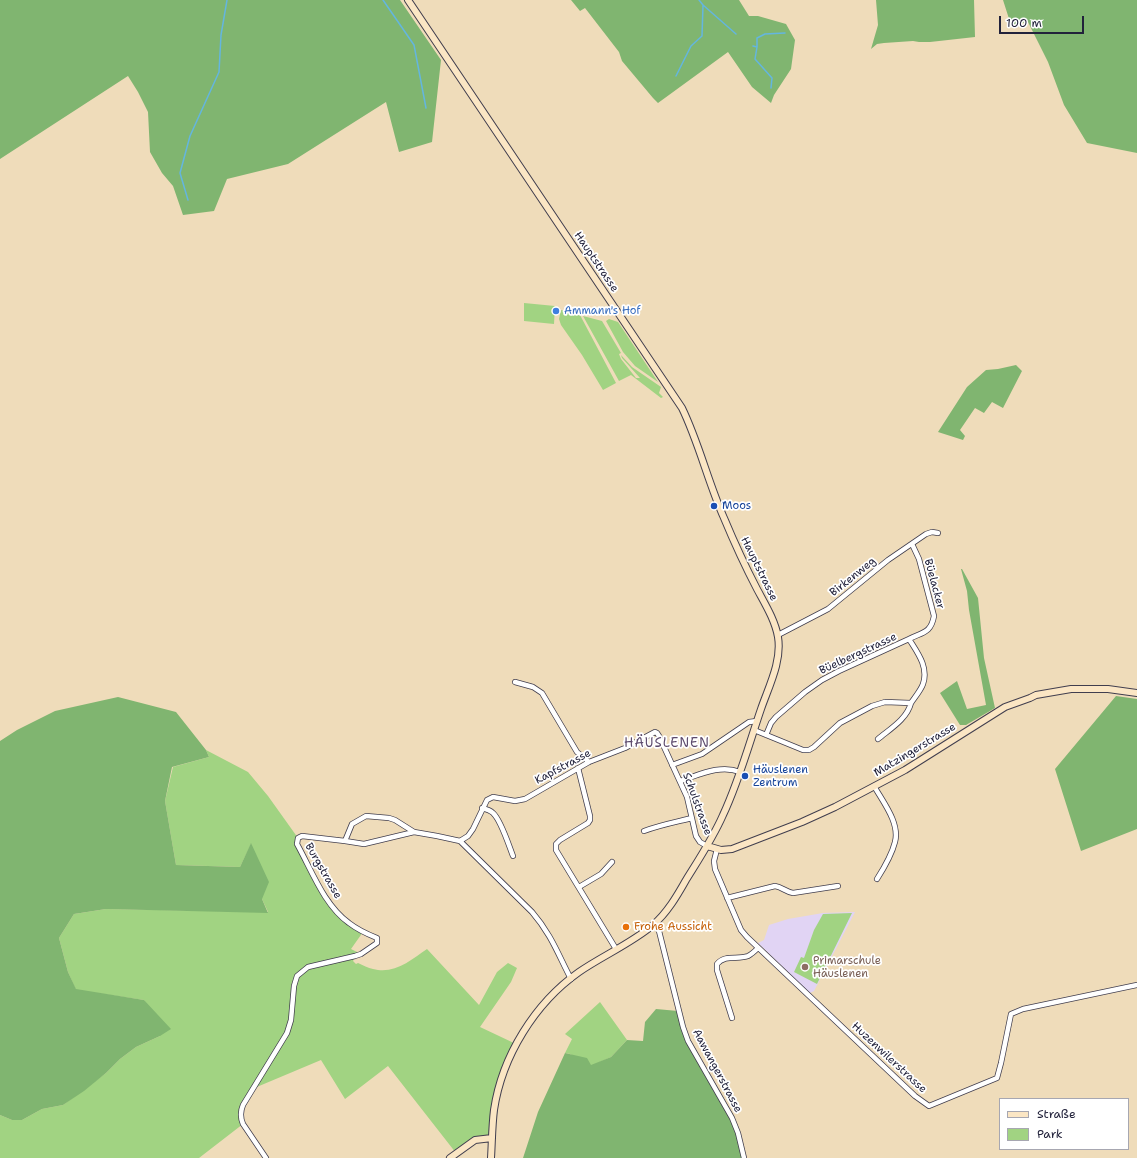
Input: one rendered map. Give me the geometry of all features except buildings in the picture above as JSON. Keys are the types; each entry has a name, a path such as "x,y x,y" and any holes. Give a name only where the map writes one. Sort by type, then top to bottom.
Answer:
{"street":[{"name":"Hauptstrasse","path":"408,0 682,408 723,517 778,635 776,663 740,772 722,818 707,846 670,906 655,924 571,979 554,994 537,1013 516,1044 507,1064 494,1109 492,1138"},
{"name":"Birkenweg","path":"778,635 828,609 888,560 926,534 932,532 938,533"},
{"name":"Büelacker","path":"909,639 928,630 932,625 934,616 919,560 912,544"},
{"name":"Büelbergstrasse","path":"766,735 771,723 776,717 805,692 822,680 909,639 924,666 925,677 923,685 904,717 878,739"},
{"path":"516,682 532,687 542,693 577,752 589,762"},
{"name":"Matzingerstrasse","path":"707,846 717,849 732,849 835,807 905,770 1005,707 1036,695 1071,689 1108,689 1137,693"},
{"path":"754,730 803,750 809,750 840,723 860,712 885,702 911,703"},
{"name":"Schulstrasse","path":"672,765 702,754 749,722 757,721"},
{"name":"Schulstrasse","path":"655,732 659,736 687,797 698,840 707,846"},
{"name":"Kapfstrasse","path":"460,841 468,836 487,800 493,796 515,801 524,799 589,762 625,748 655,732"},
{"path":"578,768 590,820 588,823 560,840 556,847 557,852 616,949"},
{"path":"680,781 719,769 733,769 740,772"},
{"path":"874,786 892,818 896,832 895,842 878,879"},
{"path":"482,808 494,813 498,819 513,856"},
{"path":"345,841 352,824 366,816 389,818 414,832"},
{"path":"644,831 666,823 671,824 692,818"},
{"name":"Burgstrasse","path":"266,1158 243,1124 241,1112 243,1105 287,1032 291,1020 294,986 298,976 308,967 362,954 377,944 376,938 349,923 337,912 323,892 297,844 298,838 302,836 364,844 414,832 460,841"},
{"path":"460,841 532,912 542,924 551,938 571,979"},
{"name":"Huzenwilerstrasse","path":"717,849 714,866 741,930 758,948 916,1096 929,1106 997,1078 1011,1014 1023,1009 1137,985"},
{"path":"579,887 601,874 612,862"},
{"path":"727,898 775,886 789,893 838,886"},
{"name":"Aawangerstrasse","path":"655,924 659,931 683,1027 692,1047 732,1118 738,1133 744,1158"},
{"path":"732,1018 717,970 717,964 726,958 749,956 758,948"},
{"path":"450,1158 475,1140 492,1138 491,1158"}],"shaded area":[{"name":"Primarschule Häuslenen","path":"855,912 814,991 810,993 758,943 764,940 769,925 788,919 823,913"}],"green space":[{"path":"0,0 400,0 441,60 432,142 399,152 386,102 288,164 227,179 214,211 183,215 173,186 162,173 150,152 148,112 128,76 0,159"},
{"path":"571,0 739,0 749,16 758,16 786,24 795,40 791,69 774,95 771,103 752,87 728,52 658,103 622,61 619,52 585,8 580,11"},
{"path":"876,0 974,0 975,37 930,42 913,41 884,43 877,44 871,49 878,25"},
{"path":"1003,0 1137,0 1137,153 1087,143 1064,105 1048,62 1028,22 1011,25"},
{"path":"524,303 555,306 554,324 524,321"},
{"path":"561,310 580,315 616,383 603,390 582,355 561,325 559,319"},
{"path":"583,316 602,321 621,353 619,354 621,359 636,378 640,378 621,355 632,367 661,387 659,393 663,397 661,398 631,375 619,381"},
{"path":"609,319 618,322 658,382 635,366 623,352 606,321"},
{"path":"1016,365 1022,371 1003,408 992,402 984,413 975,408 960,430 965,436 963,440 938,432 967,387 986,370"},
{"path":"961,569 978,598 984,658 995,708 966,725 960,725 940,693 957,681 967,709 986,705 967,591"},
{"path":"1116,696 1137,699 1137,829 1081,851 1055,769"},
{"path":"118,697 176,712 206,750 209,757 172,767 165,801 176,865 240,867 251,843 269,882 262,899 268,913 106,909 74,914 59,938 68,972 76,989 144,1000 171,1029 136,1047 84,1091 63,1105 42,1109 22,1120 12,1120 0,1115 0,741 17,730 55,711"},
{"path":"206,750 248,772 268,796 298,838 297,844 323,892 337,912 363,932 351,949 361,954 355,957 353,961 356,964 358,963 373,969 388,970 415,958 427,949 479,1005 497,972 508,963 517,968 511,982 480,1027 516,1044 500,1087 492,1138 480,1139 456,1153 388,1066 345,1099 321,1060 252,1089 243,1105 243,1124 199,1158 0,1158 0,1115 12,1120 22,1120 42,1109 63,1105 106,1073 120,1059 136,1047 160,1036 144,1000 76,990 68,972 59,938 74,914 106,909 268,912 262,899 251,844 240,867 176,865 165,801 173,767 209,757"},
{"path":"852,913 817,984 794,972 801,957 804,958 814,930 823,914"},
{"path":"600,1002 627,1040 611,1057 591,1066 570,1054 565,1053 572,1039 565,1034"},
{"path":"656,1009 678,1011 683,1027 732,1118 744,1158 523,1158 538,1112 565,1053 587,1058 591,1065 611,1057 627,1040 643,1041 645,1022"}],"waterway":[{"path":"188,200 180,173 190,136 219,72 221,35 227,0"},
{"path":"383,0 414,45 426,108"},
{"path":"676,76 691,46 702,36 703,5 699,0"},
{"path":"703,5 736,34"},
{"path":"753,46 757,47 757,38 765,34 785,33"},
{"path":"757,47 755,59 772,78 771,88"}],"place":[{"name":"Ammann's Hof","path":"556,311"},
{"name":"Moos","path":"714,506"},
{"name":"Häuslenen Zentrum","path":"745,776"},
{"name":"Frohe Aussicht","path":"626,927"},
{"name":"Primarschule Häuslenen","path":"805,967"}],"district":[{"name":"HÄUSLENEN","path":"667,744"}]}
